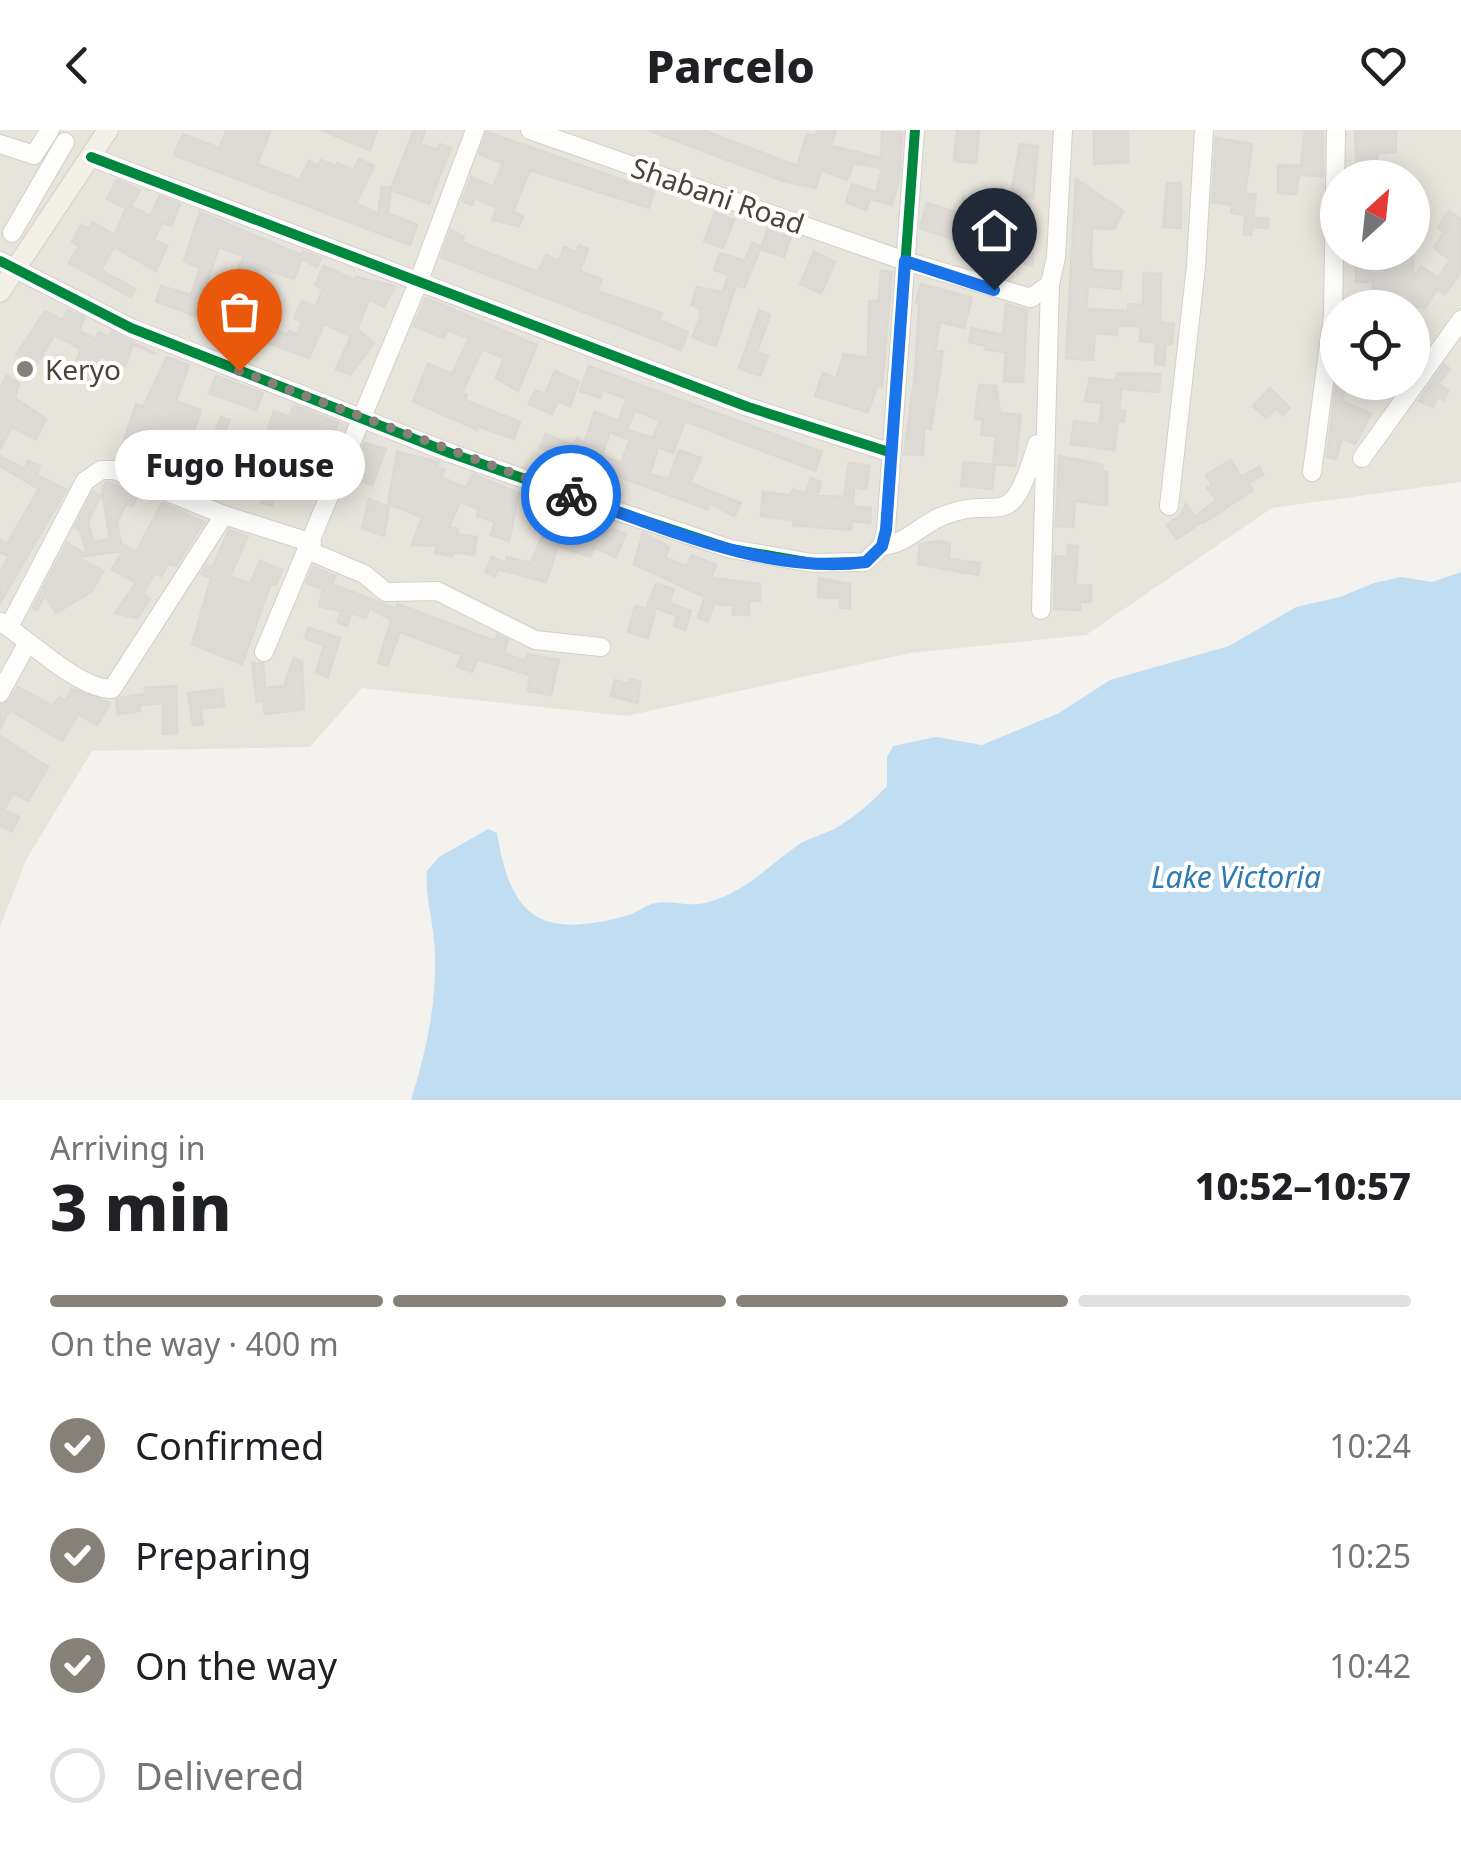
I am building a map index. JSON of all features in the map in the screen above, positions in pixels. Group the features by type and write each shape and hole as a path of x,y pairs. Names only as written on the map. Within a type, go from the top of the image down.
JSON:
{"main road":[{"path":"0,292 7,264 86,165 105,131"}],"street":[{"path":"12,234 54,150 50,130"},
{"path":"264,652 418,282 475,130"},
{"name":"Shabani Road","path":"530,130 905,261 1018,296 1030,298 1050,284"},
{"path":"882,546 916,130"},
{"path":"1042,610 1043,424 1063,130"},
{"path":"1170,506 1196,266 1204,130"},
{"path":"1312,472 1333,315 1336,130"},
{"path":"0,144 27,156 54,150 748,407 889,452"},
{"path":"7,264 131,328 450,453 731,548 850,564 866,562 882,546 904,541 950,513 996,511 1009,505 1020,491 1043,424"},
{"path":"1362,458 1461,320"},
{"path":"224,515 112,690 102,689 27,644 4,624 85,481 96,472 114,470 310,546 364,574 386,592 437,590 535,640 601,648"},
{"path":"0,694 27,644"}],"shaded area":[{"path":"0,130 1461,130 1461,482 1272,508 1086,635 910,653 627,716 362,688 310,747 92,751 26,860 0,927"}],"water":[{"name":"Lake Victoria","path":"1461,572 1461,1100 411,1100 427,1041 435,980 427,871 439,857 488,829 497,833 511,886 522,904 553,923 599,922 656,903 709,902 746,885 798,845 834,829 862,810 887,786 887,757 893,746 936,737 982,745 1059,713 1110,680 1229,646 1296,607 1401,577 1432,582"}],"building":[{"path":"227,130 271,130 257,164 299,180 309,161 318,166 321,160 335,166 337,163 354,170 359,159 374,166 356,203 378,214 382,187 391,188 414,130 425,130 421,144 437,150 440,144 451,148 429,204 391,190 388,213 417,225 410,245 174,155 183,134 219,148"},
{"path":"321,130 377,130 370,150"},
{"path":"648,130 703,130 797,166 807,134 815,136 818,130 836,130 831,146 881,158 882,132 902,133 899,178 892,205 870,199 866,210 846,202 852,184 876,192 882,168 854,163 847,180 821,170 816,188 783,181"},
{"path":"957,130 979,131 976,163 954,161"},
{"path":"1094,130 1128,130 1128,162 1094,164"},
{"path":"1305,130 1323,130 1320,176 1299,175 1296,194 1278,193 1278,165 1301,166"},
{"path":"1396,130 1396,152 1377,153 1377,160 1356,160 1355,131"},
{"path":"487,132 654,191 649,208 530,170 513,212 523,216 519,226 492,220 497,208 475,198 472,205 462,201 471,177 493,187 503,163 479,154"},
{"path":"1216,138 1252,144 1245,194 1256,195 1253,218 1268,218 1268,228 1253,227 1253,222 1251,235 1244,234 1245,215 1231,213 1232,205 1212,202"},
{"path":"1020,144 1038,146 1033,197 1011,195"},
{"path":"1076,179 1123,211 1114,229 1092,228 1091,254 1092,269 1122,272 1120,289 1088,286 1086,309 1128,311 1128,304 1143,305 1144,273 1161,274 1160,322 1174,324 1172,344 1166,344 1164,365 1155,364 1156,343 1140,341 1141,326 1118,326 1117,335 1095,333 1093,360 1066,358"},
{"path":"117,180 140,190 131,207 151,216 159,196 180,204 171,226 162,222 154,240 167,246 156,271 114,247 101,270 135,289 131,297 69,263 79,246 72,242 81,225 89,229 92,222 115,235 126,208 107,199"},
{"path":"1167,183 1181,183 1181,228 1163,227"},
{"path":"963,197 973,199 968,221 983,226 982,230 1007,236 1016,207 1021,221 1036,223 1032,266 920,228 927,203 959,213"},
{"path":"1449,211 1461,219 1461,271 1445,294 1437,289 1430,300 1430,290 1373,290 1373,282 1356,282 1356,270 1414,270 1414,277 1418,270 1427,270 1438,278 1450,260 1434,248 1444,232 1438,227"},
{"path":"200,212 301,255 303,251 321,258 317,267 302,259 294,279 261,268 248,296 229,287 244,256 219,247 202,297 234,310 231,319 219,314 215,324 156,301 161,286 191,295 200,268 184,261"},
{"path":"715,213 734,220 723,248 704,241"},
{"path":"768,228 791,236 784,257 761,249"},
{"path":"451,230 464,237 461,242 538,272 546,255 559,261 564,247 576,252 579,245 588,249 580,271 602,279 597,291 662,313 659,320 688,332 681,350 441,257"},
{"path":"752,243 761,247 744,288 736,285 716,346 692,337 701,316 700,308 691,305 697,287 722,292 729,275 714,270 720,253 745,261"},
{"path":"814,252 835,262 821,293 800,284"},
{"path":"324,266 354,280 356,277 395,286 384,307 369,299 357,329 374,343 350,375 336,369 351,336 324,324 309,358 232,330 239,314 287,335 289,331 297,334 302,322 294,318 302,301 315,307 323,289 315,285"},
{"path":"881,271 892,272 882,386 877,386 868,412 815,396 823,373 836,378 844,354 868,358 869,301 879,301"},
{"path":"921,284 972,298 964,328 940,322 935,351 943,351 931,429 924,428 923,455 904,454 915,376 919,303 916,302"},
{"path":"426,298 537,345 518,391 496,378 504,358 482,349 462,393 467,395 465,400 520,422 514,439 478,426 477,430 413,401 428,364 452,374 469,338 447,330 444,338 414,326"},
{"path":"1006,304 1027,310 1023,382 1004,381 1006,352 985,350 986,346 969,342 972,328 1003,335"},
{"path":"67,310 84,318 79,331 95,339 99,332 109,337 112,332 156,354 133,344 125,366 100,356 91,381 72,375 81,349 54,335 36,367 16,355 45,311 63,320"},
{"path":"759,310 770,315 757,352 768,356 760,376 739,368"},
{"path":"167,357 189,365 176,401 201,410 191,439 179,435 171,457 122,447 136,404 143,407"},
{"path":"1444,365 1450,369 1438,384 1449,390 1444,400 1437,397 1433,407 1419,401 1430,400 1430,385"},
{"path":"589,366 822,452 815,471 685,421 673,453 658,447 650,474 669,479 679,450 701,458 690,483 741,503 734,516 710,503 707,509 540,448 546,434 573,445 577,438 584,443 595,412 618,421 627,399 603,390 600,398 580,391","holes":["635,410 660,421 653,438 627,430","610,432 630,440 621,463 602,455"]},
{"path":"555,371 579,382 570,406 558,401 552,414 529,404 535,390 545,394"},
{"path":"1117,373 1160,374 1159,392 1121,389 1119,411 1125,411 1124,422 1118,421 1114,450 1071,444 1074,421 1099,425 1102,403 1085,401 1090,378 1116,381"},
{"path":"7,376 19,383 15,398 46,419 36,439 12,427 0,449 0,388"},
{"path":"216,376 263,393 256,410 209,393"},
{"path":"979,385 996,386 1000,413 1021,415 1015,466 993,464 996,436 981,435 983,420 975,419"},
{"path":"1270,388 1290,408 1283,415 1276,408 1266,418 1253,406"},
{"path":"1334,400 1343,400 1371,414 1355,444 1342,438 1336,459 1327,457"},
{"path":"294,405 338,423 328,447 306,439 299,457 323,470 310,492 294,483 288,496 276,490 272,506 261,503 292,442 268,428 274,411 289,417"},
{"path":"221,417 230,420 221,440 246,452 238,472 206,455"},
{"path":"365,443 386,449 372,485 351,476"},
{"path":"397,452 439,462 437,467 444,470 441,477 466,488 473,474 519,493 509,541 491,535 495,522 477,516 479,509 460,502 449,527 458,529 457,534 477,537 474,555 453,552 452,556 435,553 437,546 412,545 422,517 388,504"},
{"path":"0,456 25,469 28,461 40,466 37,475 66,490 0,603 0,572 9,557 0,552 0,540 7,544 39,489 0,466"},
{"path":"1059,456 1103,465 1102,471 1107,472 1107,505 1075,501 1073,527 1056,526"},
{"path":"1231,460 1241,477 1259,467 1263,475 1248,483 1253,490 1203,523 1197,515 1217,500 1207,488 1212,484 1206,475"},
{"path":"964,462 995,465 992,489 961,486"},
{"path":"849,463 870,466 866,489 854,487 853,506 871,508 870,523 852,521 851,530 793,525 794,520 761,516 763,492 791,495 793,489 805,494 811,478 821,482 817,496 844,497"},
{"path":"106,482 138,493 133,506 126,504 117,523 121,543 136,552 162,503 204,522 176,566 169,563 161,576 155,573 143,594 150,599 137,618 115,613 136,583 112,569 123,551 77,557 103,571 92,591 56,613 45,595 37,610 33,608 67,543 87,555 80,530 75,527 93,492 101,496 88,521 93,542 110,539 102,491"},
{"path":"369,499 389,507 384,536 362,528"},
{"path":"1186,504 1200,523 1177,539 1167,525 1181,515"},
{"path":"554,507 626,534 616,557 594,547 590,557 558,546 546,582 498,569 495,576 485,572 492,557 505,563 507,557 531,563"},
{"path":"229,530 248,536 230,576 250,584 260,561 282,570 276,585 271,583 242,664 192,644 211,578 201,574 207,565 212,568"},
{"path":"643,533 669,547 665,558 687,566 692,555 716,565 711,578 760,584 760,601 749,601 749,615 733,614 733,605 714,604 708,621 698,618 705,597 634,564"},
{"path":"950,543 949,559 980,563 978,575 918,564 920,544"},
{"path":"1068,545 1078,546 1075,585 1091,586 1091,602 1080,602 1080,610 1054,609 1055,556 1067,557"},
{"path":"313,567 336,576 332,584 396,609 398,604 495,641 497,635 508,640 504,653 525,661 527,654 559,660 551,695 528,691 530,675 477,659 472,672 457,666 462,655 400,632 387,666 378,663 391,620 369,608 366,618 351,613 347,626 337,622 341,611 319,606 323,589 306,583"},
{"path":"819,578 850,584 850,608 840,608 840,598 818,597"},
{"path":"656,584 674,589 669,603 691,611 685,630 674,626 677,616 656,608 648,638 628,632 635,606 646,609"},
{"path":"308,628 340,638 328,677 316,673 324,645 305,638"},
{"path":"294,658 302,662 304,709 265,714 263,701 257,702 252,663 263,664 265,688 284,686"},
{"path":"630,679 640,682 638,703 611,696 615,680 629,684"},
{"path":"176,686 177,733 163,734 163,703 139,705 140,711 118,714 116,701 120,698 145,694 145,688"},
{"path":"18,687 53,706 59,697 65,701 72,689 110,703 97,725 78,714 62,741 10,710 0,728 0,705 10,700"},
{"path":"222,689 224,706 200,709 203,724 193,725 188,693"},
{"path":"0,736 48,767 28,801 13,793 4,810 19,817 12,831 0,825"}],"cycle path":[{"path":"0,261 131,328 450,453 731,549 812,563 865,562 882,546 886,530 915,130"},
{"path":"91,157 748,407 889,452"}],"way so far":[{"path":"239,371 571,495"}],"place":[{"name":"Keryo","path":"25,369"},
{"name":"Fugo House","path":"239,371"}],"route":[{"path":"571,495 731,548 812,563 866,562 882,546 886,530 905,261 994,290"}]}
